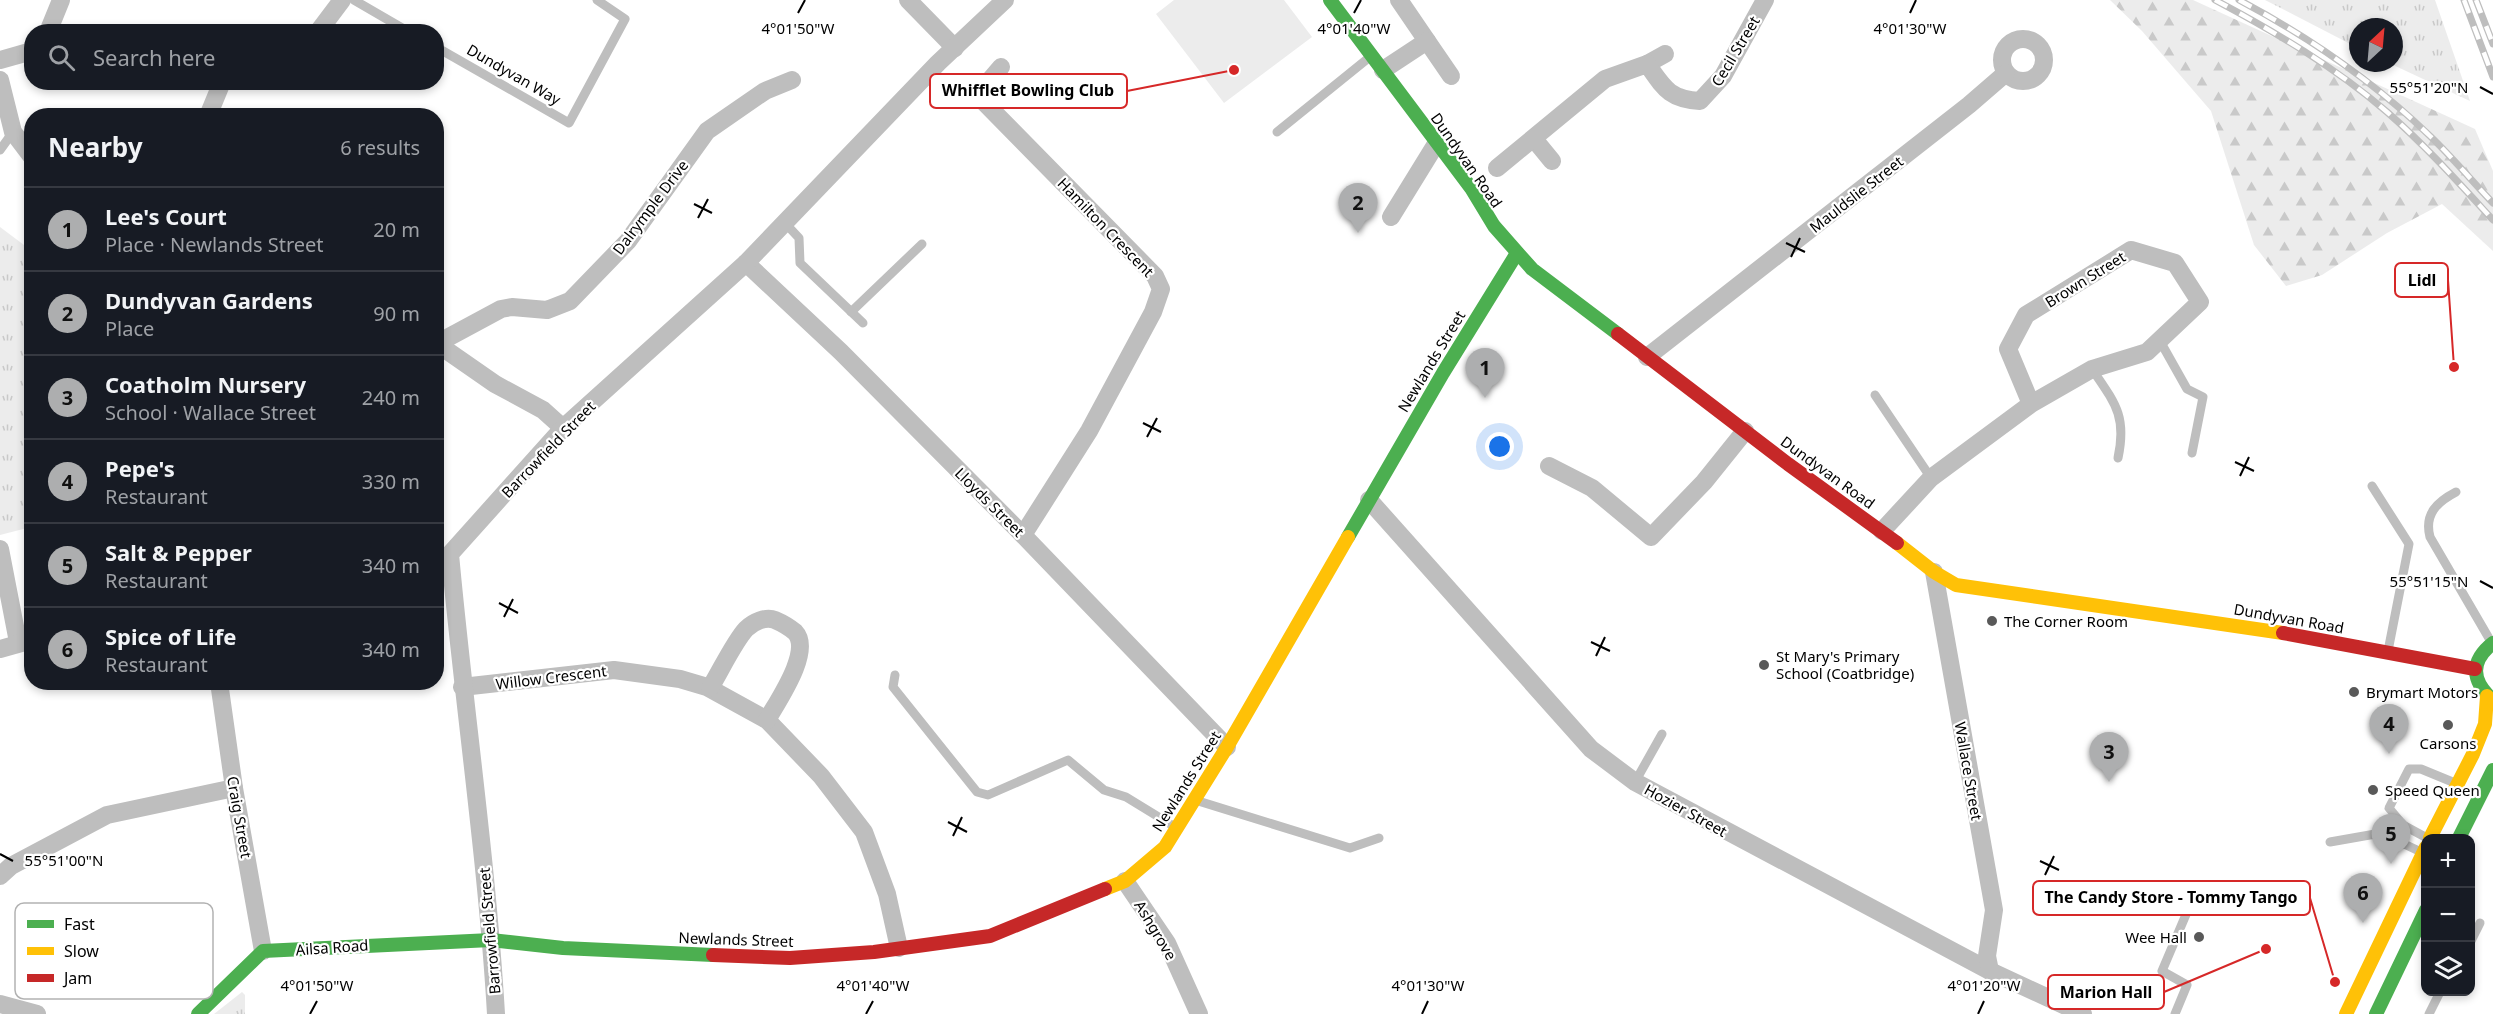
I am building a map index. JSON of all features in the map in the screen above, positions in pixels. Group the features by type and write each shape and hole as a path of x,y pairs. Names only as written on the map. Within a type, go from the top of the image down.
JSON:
{"main road":[{"name":"Dundyvan Road","path":"1330,0 1471,188 1494,226 1532,269 1934,572 1956,585 2293,633 2475,669"},
{"name":"Newlands Street","path":"491,940 563,948 790,958 899,948 990,936 1125,881 1165,847 1177,828 1227,747 1369,500 1517,253"},
{"path":"2430,834 2473,754 2485,724 2490,698 2480,689 2475,669 2478,658 2492,643"},
{"path":"2461,834 2493,770"},
{"path":"2346,1014 2421,856"},
{"path":"2376,1014 2421,920"},
{"name":"Ailsa Road","path":"263,951 491,940"},
{"path":"198,1014 263,951"}],"street":[{"path":"51,24 61,0"},
{"path":"324,24 342,0"},
{"path":"908,0 955,48"},
{"name":"Barrowfield Street","path":"444,555 563,428 746,263 955,48 1005,0"},
{"path":"1399,0 1451,76"},
{"name":"Cecil Street","path":"1647,64 1672,95 1686,100 1701,101 1723,76 1765,0"},
{"path":"1377,63 1427,41"},
{"path":"0,60 24,53"},
{"path":"1497,168 1605,80 1647,64 1665,54"},
{"name":"Hamilton Crescent","path":"1001,67 977,95 1155,276 1161,289 1153,312 1089,431 1023,535"},
{"name":"Mauldslie Street","path":"1647,357 1970,105 2006,73"},
{"path":"0,80 13,132 24,146"},
{"name":"Dalrymple Drive","path":"444,340 501,309 512,307 548,310 570,300 628,241 706,131 765,91 792,80"},
{"path":"211,108 219,90"},
{"path":"1534,139 1552,161"},
{"path":"1391,217 1436,144"},
{"name":"Brown Street","path":"1882,531 1931,478 2031,404 2092,369 2147,352 2160,341 2200,302 2175,263 2131,250 2026,315 2008,349 2031,404"},
{"name":"Lloyds Street","path":"746,263 842,352 1023,535 1227,747"},
{"path":"444,349 495,384 543,410 563,428"},
{"path":"1549,466 1592,488 1651,537 1704,482 1745,431"},
{"name":"Hozier Street","path":"1369,500 1591,749 1635,782 1989,971 2083,1014"},
{"path":"0,549 24,637"},
{"name":"Barrowfield Street","path":"444,563 473,765 491,940 496,1014"},
{"name":"Wallace Street","path":"1934,572 1994,910 1987,956 1989,971"},
{"path":"710,688 746,629 758,621 770,618 783,623 796,633 800,646 797,663 790,680 767,720"},
{"path":"0,649 24,641"},
{"name":"Willow Crescent","path":"462,687 614,670 680,679 710,688 767,720 821,776 864,832 887,894 899,948"},
{"name":"Craig Street","path":"220,690 234,788 263,951"},
{"path":"0,876 10,866 107,815 234,788"},
{"name":"Ashgrove","path":"1125,881 1167,943 1199,1014"},
{"path":"0,1004 37,1014"}],"lane":[{"path":"354,0 395,24"},
{"name":"Dundyvan Way","path":"444,52 569,123 625,19 597,0"},
{"path":"1277,132 1377,63"},
{"path":"0,150 13,132"},
{"path":"785,223 799,238 800,263 863,323"},
{"path":"851,312 922,244"},
{"path":"2160,341 2187,389 2203,398 2192,453"},
{"path":"2092,369 2115,403 2123,436 2118,458"},
{"path":"1875,395 1931,478"},
{"path":"2372,486 2409,544 2388,653"},
{"path":"2456,492 2434,506 2427,526 2430,537 2492,643"},
{"path":"895,675 893,687 977,792 988,795 1068,760 1104,790 1126,797 1177,828"},
{"path":"1635,782 1662,734"},
{"path":"2421,834 2403,825 2389,808 2409,769 2421,769 2458,784"},
{"path":"1194,800 1350,848 1379,838"},
{"path":"2330,842 2381,832 2421,849"},
{"path":"2157,885 2193,898 2162,971 2187,985 2175,1014"},
{"path":"2470,942 2480,923"},
{"path":"2429,1014 2438,996"}],"green space":[{"path":"1174,0 1284,0 1312,37 1224,103 1156,14"},
{"path":"2110,0 2193,0 2475,129 2493,171 2493,251 2442,204 2387,233 2322,275 2286,286 2254,245 2211,111 2142,31"},
{"path":"2265,0 2435,0 2470,101 2403,70 2403,18 2349,18 2349,43"},
{"path":"0,227 24,245 24,529 0,535"},
{"path":"242,992 245,995 245,1014 214,1014"}],"railway":[{"path":"2215,0 2304,51 2347,80 2415,138 2493,220"},
{"path":"2239,0 2315,45 2386,97 2438,144 2493,203"},
{"path":"2464,0 2493,77"},
{"path":"2476,0 2493,44"}],"traffic: fast":[{"path":"1330,0 1471,188 1494,226 1532,269 1618,334"},
{"path":"1348,537 1443,373 1517,253"},
{"path":"2493,643 2480,657 2476,671 2480,686 2493,700"},
{"path":"2461,834 2493,770"},
{"path":"2376,1014 2421,920"},
{"path":"198,1014 263,951 491,940 563,948 713,955"}],"traffic: slow":[{"path":"1105,889 1125,881 1165,847 1227,747 1348,537"},
{"path":"1897,543 1934,572 1956,585 2283,633"},
{"path":"2432,834 2473,754 2485,724 2487,696"},
{"path":"2346,1014 2421,857"}],"traffic: jam":[{"path":"1618,334 1788,464 1897,543"},
{"path":"2283,633 2475,669"},
{"path":"713,955 790,958 874,952 990,936 1105,889"}],"place":[{"name":"Whifflet Bowling Club","path":"1234,70"},
{"name":"Dundyvan Gardens","path":"1358,233"},
{"name":"Lidl","path":"2454,367"},
{"name":"Lee's Court","path":"1485,398"},
{"name":"The Corner Room","path":"1992,621"},
{"name":"St Mary's Primary School (Coatbridge)","path":"1764,665"},
{"name":"Brymart Motors","path":"2354,692"},
{"name":"Carsons","path":"2448,725"},
{"name":"Pepe's","path":"2389,754"},
{"name":"Coatholm Nursery","path":"2109,782"},
{"name":"Speed Queen","path":"2373,790"},
{"name":"Salt & Pepper","path":"2391,864"},
{"name":"Spice of Life","path":"2363,923"},
{"name":"Wee Hall","path":"2199,937"},
{"name":"Marion Hall","path":"2266,949"},
{"name":"The Candy Store - Tommy Tango","path":"2335,982"}]}
